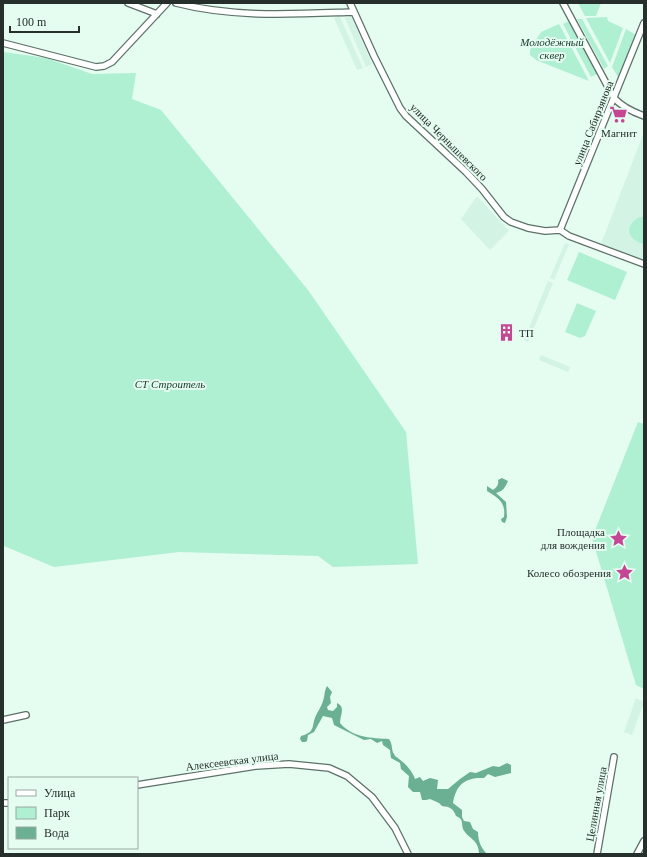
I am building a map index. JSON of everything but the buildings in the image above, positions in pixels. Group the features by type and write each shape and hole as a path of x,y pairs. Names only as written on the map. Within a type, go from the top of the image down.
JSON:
{"street":[{"path":"128,3 157,14"},
{"path":"3,42 96,67 104,66 112,62 167,3"},
{"path":"176,3 207,10 247,14 354,12"},
{"name":"улица Чернышевского","path":"350,3 400,108 406,116 466,172 482,189 504,217 511,222 528,228 545,231 560,230"},
{"path":"562,3 614,98 622,106 644,116"},
{"name":"улица Сабирзянова","path":"560,230 644,23"},
{"path":"560,230 569,236 644,264"},
{"path":"3,720 26,715"},
{"name":"Целинная улица","path":"597,854 614,757"},
{"name":"Алексеевская улица","path":"138,785 256,766 289,764 329,768 347,776 372,797 395,828 408,854"},
{"path":"637,854 644,841"}],"shaded area":[{"path":"339,15 363,68 357,70 334,18"},
{"path":"351,16 372,64 366,67 345,18"},
{"path":"644,132 644,260 601,244"},
{"path":"477,196 509,231 490,250 461,219"},
{"path":"565,243 569,244 554,280 550,278"},
{"path":"548,281 553,283 528,342 524,340"},
{"path":"541,355 570,367 568,372 539,360"},
{"path":"636,698 644,702 632,735 624,732"}],"green space":[{"path":"578,3 601,3 596,16 585,16"},
{"path":"607,17 608,21 623,28 610,63 586,18"},
{"path":"577,19 582,19 608,66 604,69"},
{"path":"569,21 597,74 591,77 563,24"},
{"name":"Молодёжный сквер","path":"559,24 589,81 536,60 530,55 530,50 541,32"},
{"path":"626,29 636,35 618,77 612,67"},
{"name":"СТ Строитель","path":"3,52 46,58 92,74 136,73 132,99 161,110 308,290 406,432 418,564 333,567 318,556 179,552 54,567 4,546"},
{"path":"640,217 644,217 644,244 632,237 629,231 633,221"},
{"path":"579,252 627,272 615,300 567,280"},
{"path":"577,303 596,311 585,336 580,338 565,332"},
{"path":"638,422 644,424 644,689 636,685 592,538"}],"water":[{"path":"502,478 508,481 506,486 504,489 496,493 506,502 507,517 505,523 502,522 501,519 504,517 504,508 502,504 498,498 487,491 487,486 493,490 497,486 498,480"},
{"path":"327,686 332,692 330,697 331,703 327,707 328,710 333,711 337,707 337,703 340,705 342,712 340,723 345,728 351,732 363,736 389,739 396,757 404,763 415,779 420,777 423,781 430,778 438,780 437,789 448,789 470,772 476,773 493,766 499,767 507,763 511,765 511,773 495,777 488,774 484,778 467,780 459,786 454,796 453,803 462,810 462,817 464,821 470,822 473,829 478,832 480,844 487,854 479,854 477,845 465,832 461,820 456,816 454,811 449,807 442,806 430,799 422,800 420,792 413,792 408,787 409,776 401,769 400,763 391,758 390,750 383,745 382,741 377,743 371,739 364,740 334,725 332,718 323,716 314,732 308,735 307,741 302,742 300,739 301,736 312,730 315,718 324,699"}],"place":[{"name":"Магнит","path":"619,115"},
{"name":"ТП","path":"506,333"},
{"name":"Площадка для вождения","path":"618,538"},
{"name":"Колесо обозрения","path":"624,573"}]}
